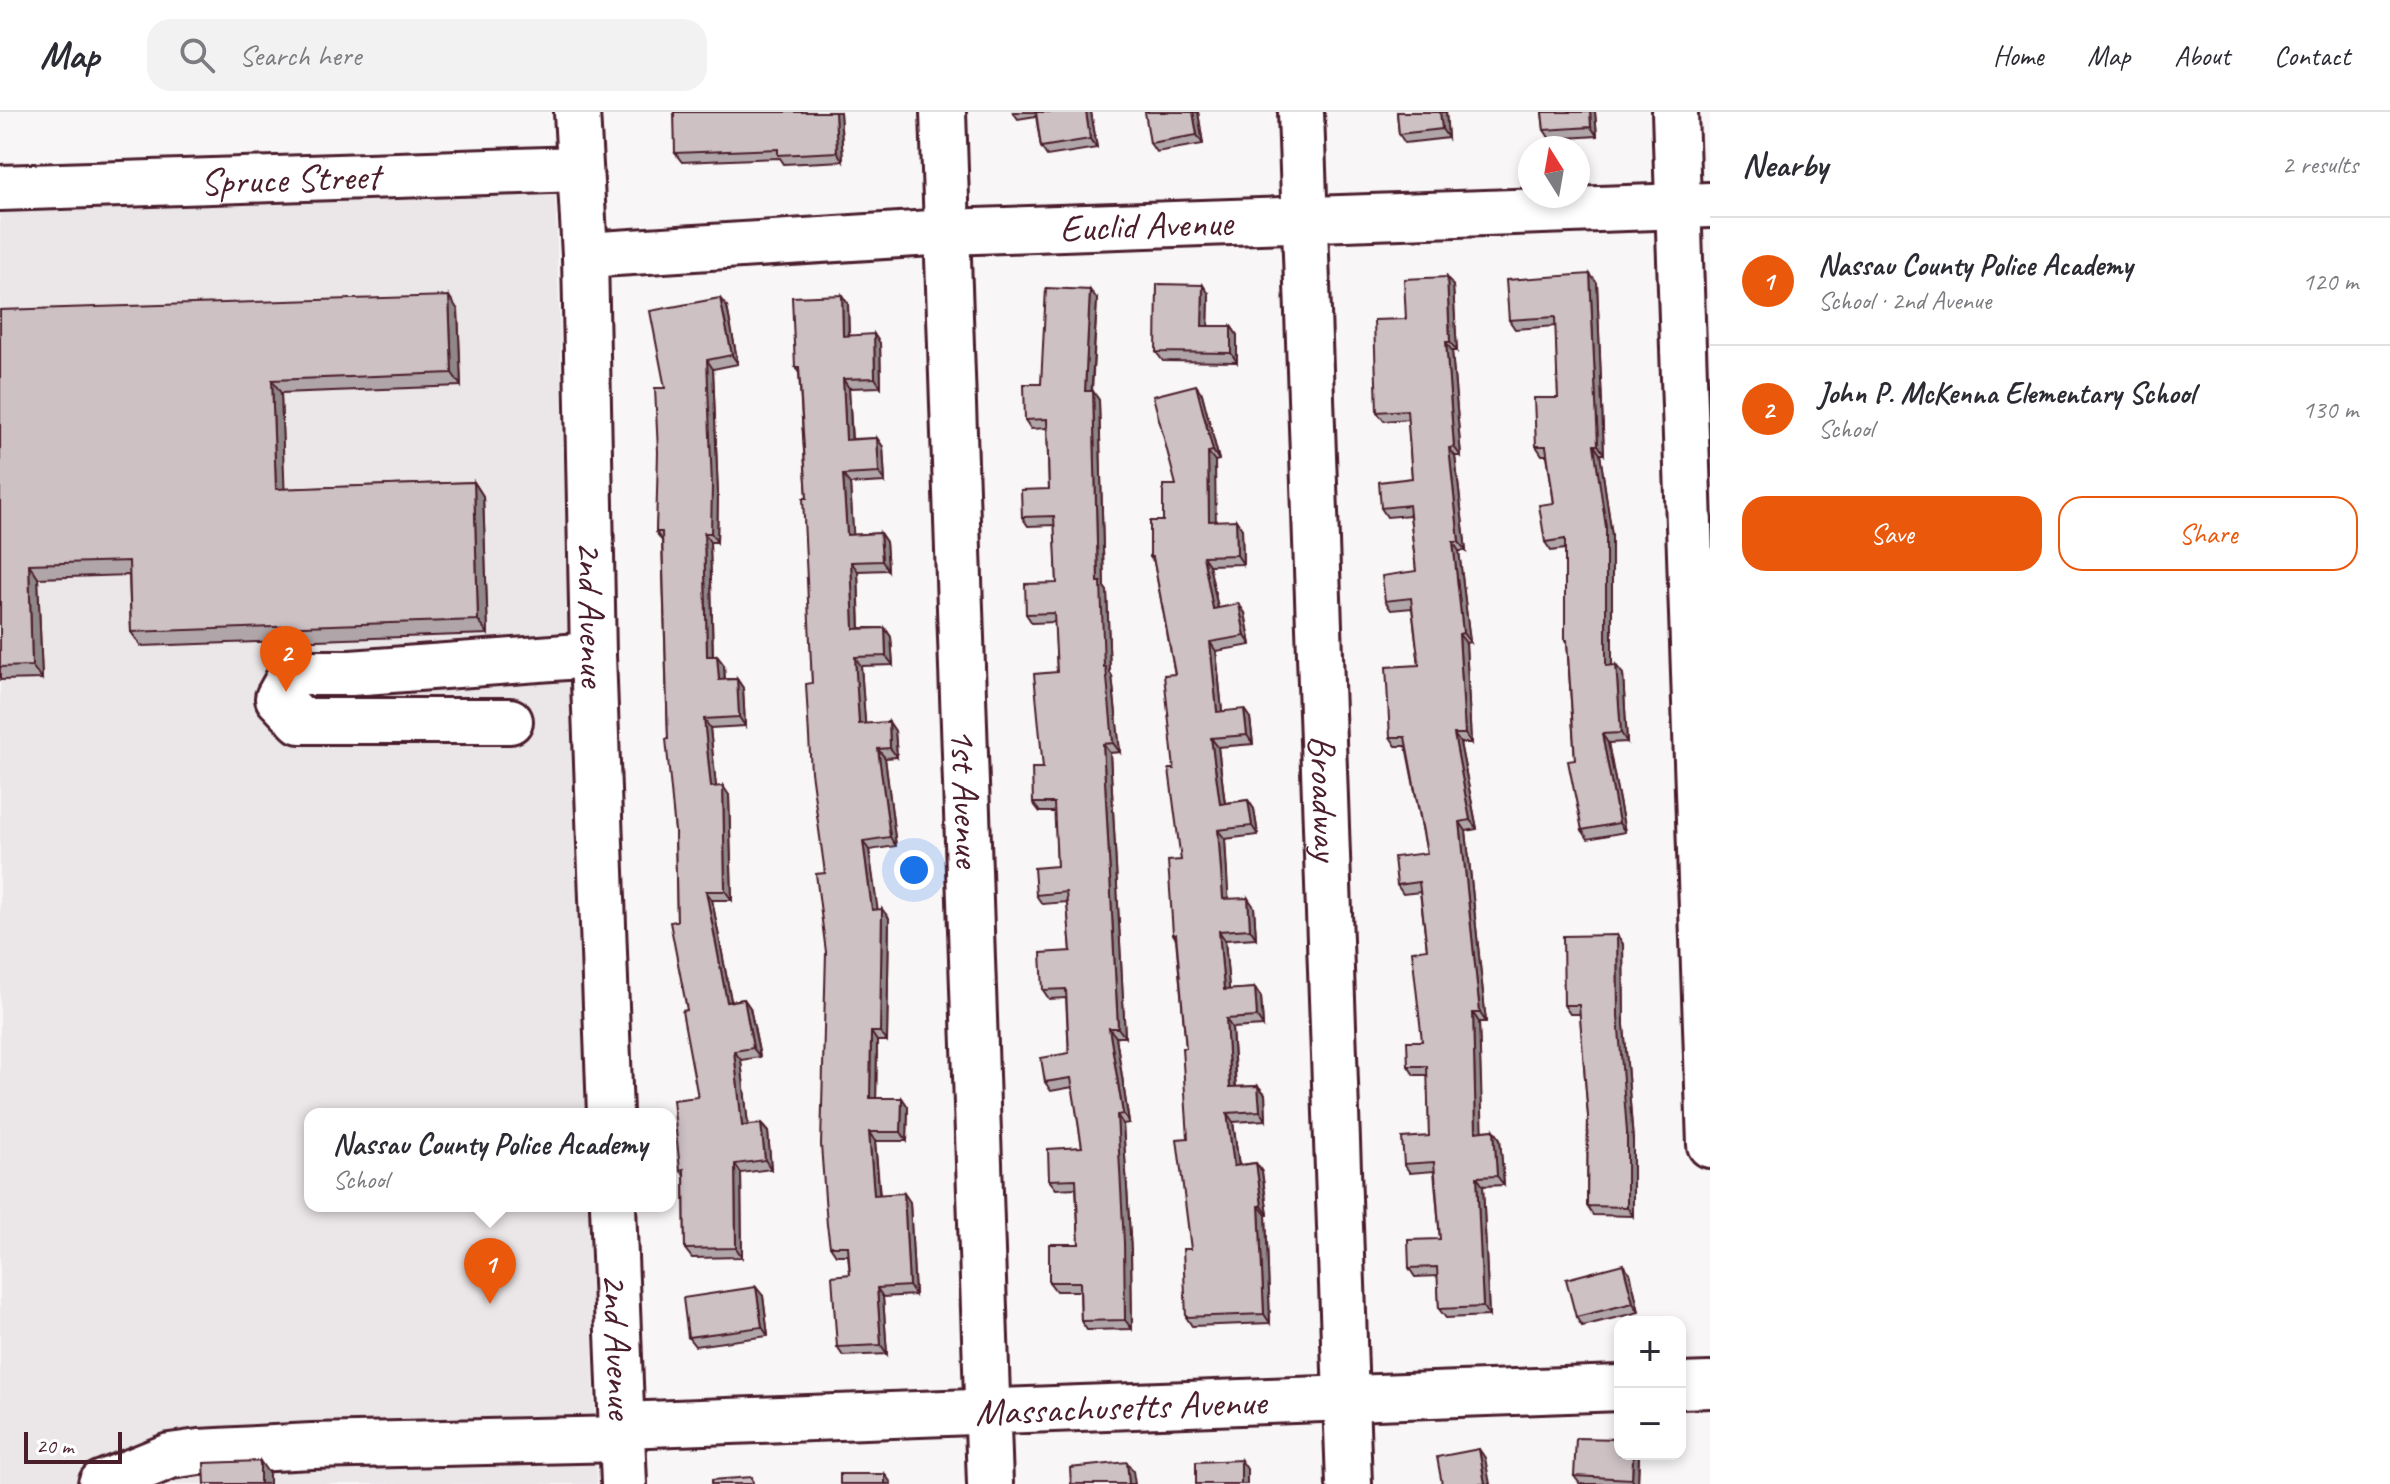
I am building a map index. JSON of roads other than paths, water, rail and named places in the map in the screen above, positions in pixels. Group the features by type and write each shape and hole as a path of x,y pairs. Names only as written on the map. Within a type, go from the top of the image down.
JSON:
{"street":[{"name":"2nd Avenue","path":"577,112 585,255 593,655 610,1108"},
{"name":"1st Avenue","path":"943,112 990,1484"},
{"name":"Broadway","path":"1301,112 1349,1484"},
{"path":"1675,112 1694,205 1710,1145"},
{"name":"Spruce Street","path":"0,188 579,169"},
{"name":"Euclid Avenue","path":"585,255 947,232 1694,205"},
{"path":"510,721 300,721 278,698 292,673 351,673 593,655"},
{"name":"2nd Avenue","path":"613,1212 624,1484"},
{"path":"1686,1386 1710,1385"},
{"name":"Massachusetts Avenue","path":"101,1484 170,1456 199,1452 988,1411 1614,1388"}],"place":[{"name":"John P. McKenna Elementary School","path":"286,692"},
{"name":"Nassau County Police Academy","path":"490,1304"}]}
